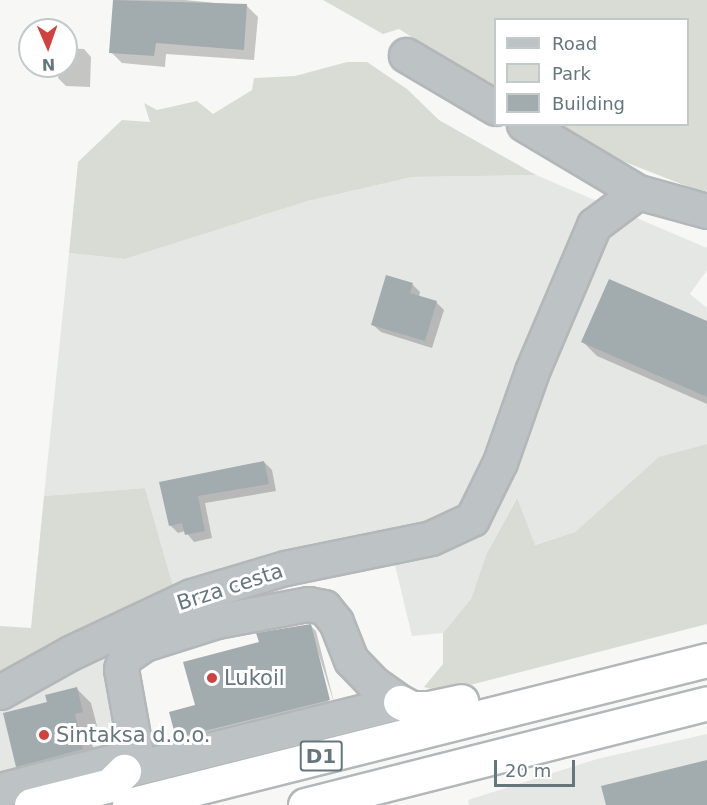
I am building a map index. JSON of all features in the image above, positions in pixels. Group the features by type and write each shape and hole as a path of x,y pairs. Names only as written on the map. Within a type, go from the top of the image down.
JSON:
{"highway":[{"name":"D1","path":"129,805 707,660"},
{"path":"400,702 412,708 429,708 482,696 514,708"},
{"name":"D1","path":"305,805 707,703"},
{"path":"31,805 110,785 128,764"}],"street":[{"path":"406,55 494,107"},
{"path":"527,126 638,192 707,211"},
{"name":"Brza cesta","path":"0,692 119,645 191,596 285,568 431,538 472,519 496,472 532,371 594,225 638,192"},
{"path":"128,764 134,734 121,669 119,645 144,644 217,621 308,604 324,607 336,622 351,660 373,682 400,702"},
{"path":"0,790 128,764 400,702"}],"shaded area":[{"path":"536,175 707,248 707,270 690,294 707,308 707,444 659,458 575,532 534,545 516,499 486,555 471,599 443,633 412,636 393,557 180,611 145,488 44,496 69,253 125,259 308,201 412,177"},
{"path":"112,645 124,743 0,805 0,702"},
{"path":"707,734 707,805 469,805 468,800 597,759"}],"green space":[{"path":"323,0 707,0 707,191 694,189 625,162 551,126 689,126 689,18 494,18 494,89 399,29 383,34"},
{"path":"347,62 367,62 407,89 439,120 536,175 412,177 308,201 125,259 69,253 78,162 122,120 150,122 144,103 157,110 197,101 213,114 252,90 254,78 295,76"},
{"path":"707,444 707,624 443,692 424,687 443,664 443,633 471,599 486,555 517,498 535,545 575,532 659,457"},
{"path":"145,488 175,593 0,676 0,626 31,628 44,496"}],"building":[{"path":"113,0 247,4 244,50 156,43 154,56 109,53"},
{"path":"386,275 413,283 410,293 437,301 425,341 371,325"},
{"path":"609,279 707,321 707,397 581,342"},
{"path":"264,461 269,484 198,496 205,531 185,535 182,523 169,526 159,482"},
{"path":"311,624 330,700 176,738 169,712 195,705 183,662 259,642 256,633"},
{"name":"Sintaksa d.o.o.","path":"77,687 83,712 75,714 83,749 16,767 3,713 47,702 45,695"},
{"path":"707,760 707,805 606,805 601,786"}],"place":[{"name":"Lukoil","path":"212,678"},
{"name":"Sintaksa d.o.o.","path":"44,735"}]}
